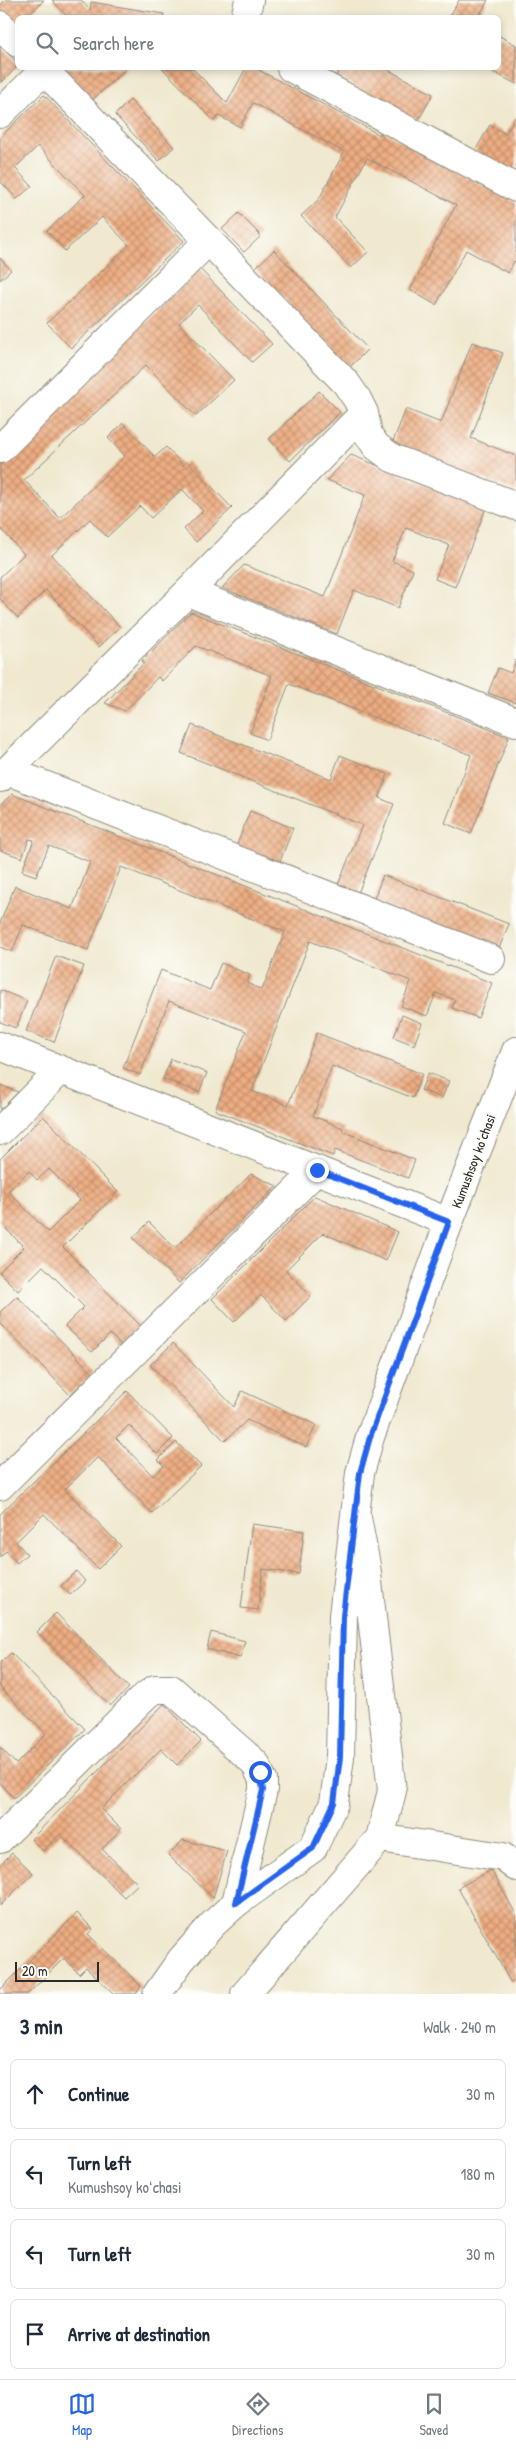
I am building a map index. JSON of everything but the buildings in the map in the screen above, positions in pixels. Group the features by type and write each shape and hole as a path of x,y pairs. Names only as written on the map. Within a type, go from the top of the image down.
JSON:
{"street":[{"path":"246,15 249,0"},
{"path":"0,26 15,40"},
{"path":"0,114 41,70"},
{"path":"45,70 346,383 358,399 364,413 368,434 376,446 392,458 516,506"},
{"path":"295,70 516,188"},
{"path":"0,449 209,240"},
{"path":"364,413 188,592 4,774 491,959"},
{"path":"188,592 516,722"},
{"path":"0,1046 449,1222"},
{"name":"Kumushsoy koʻchasi","path":"157,1994 181,1960 212,1925 236,1903 313,1848 334,1803 340,1757 343,1616 360,1473 370,1437 449,1222 516,1051"},
{"path":"0,1131 61,1070"},
{"path":"0,1486 317,1170"},
{"path":"245,1994 380,1838 392,1791 366,1565 356,1513"},
{"path":"0,1839 143,1698 155,1689 171,1690 255,1763 263,1780 263,1790 236,1903"},
{"path":"380,1838 503,1857 516,1867"}],"route":[{"path":"260,1772 263,1780 263,1790 236,1903 313,1848 334,1803 340,1757 343,1616 360,1473 370,1437 449,1222 317,1170"}]}
